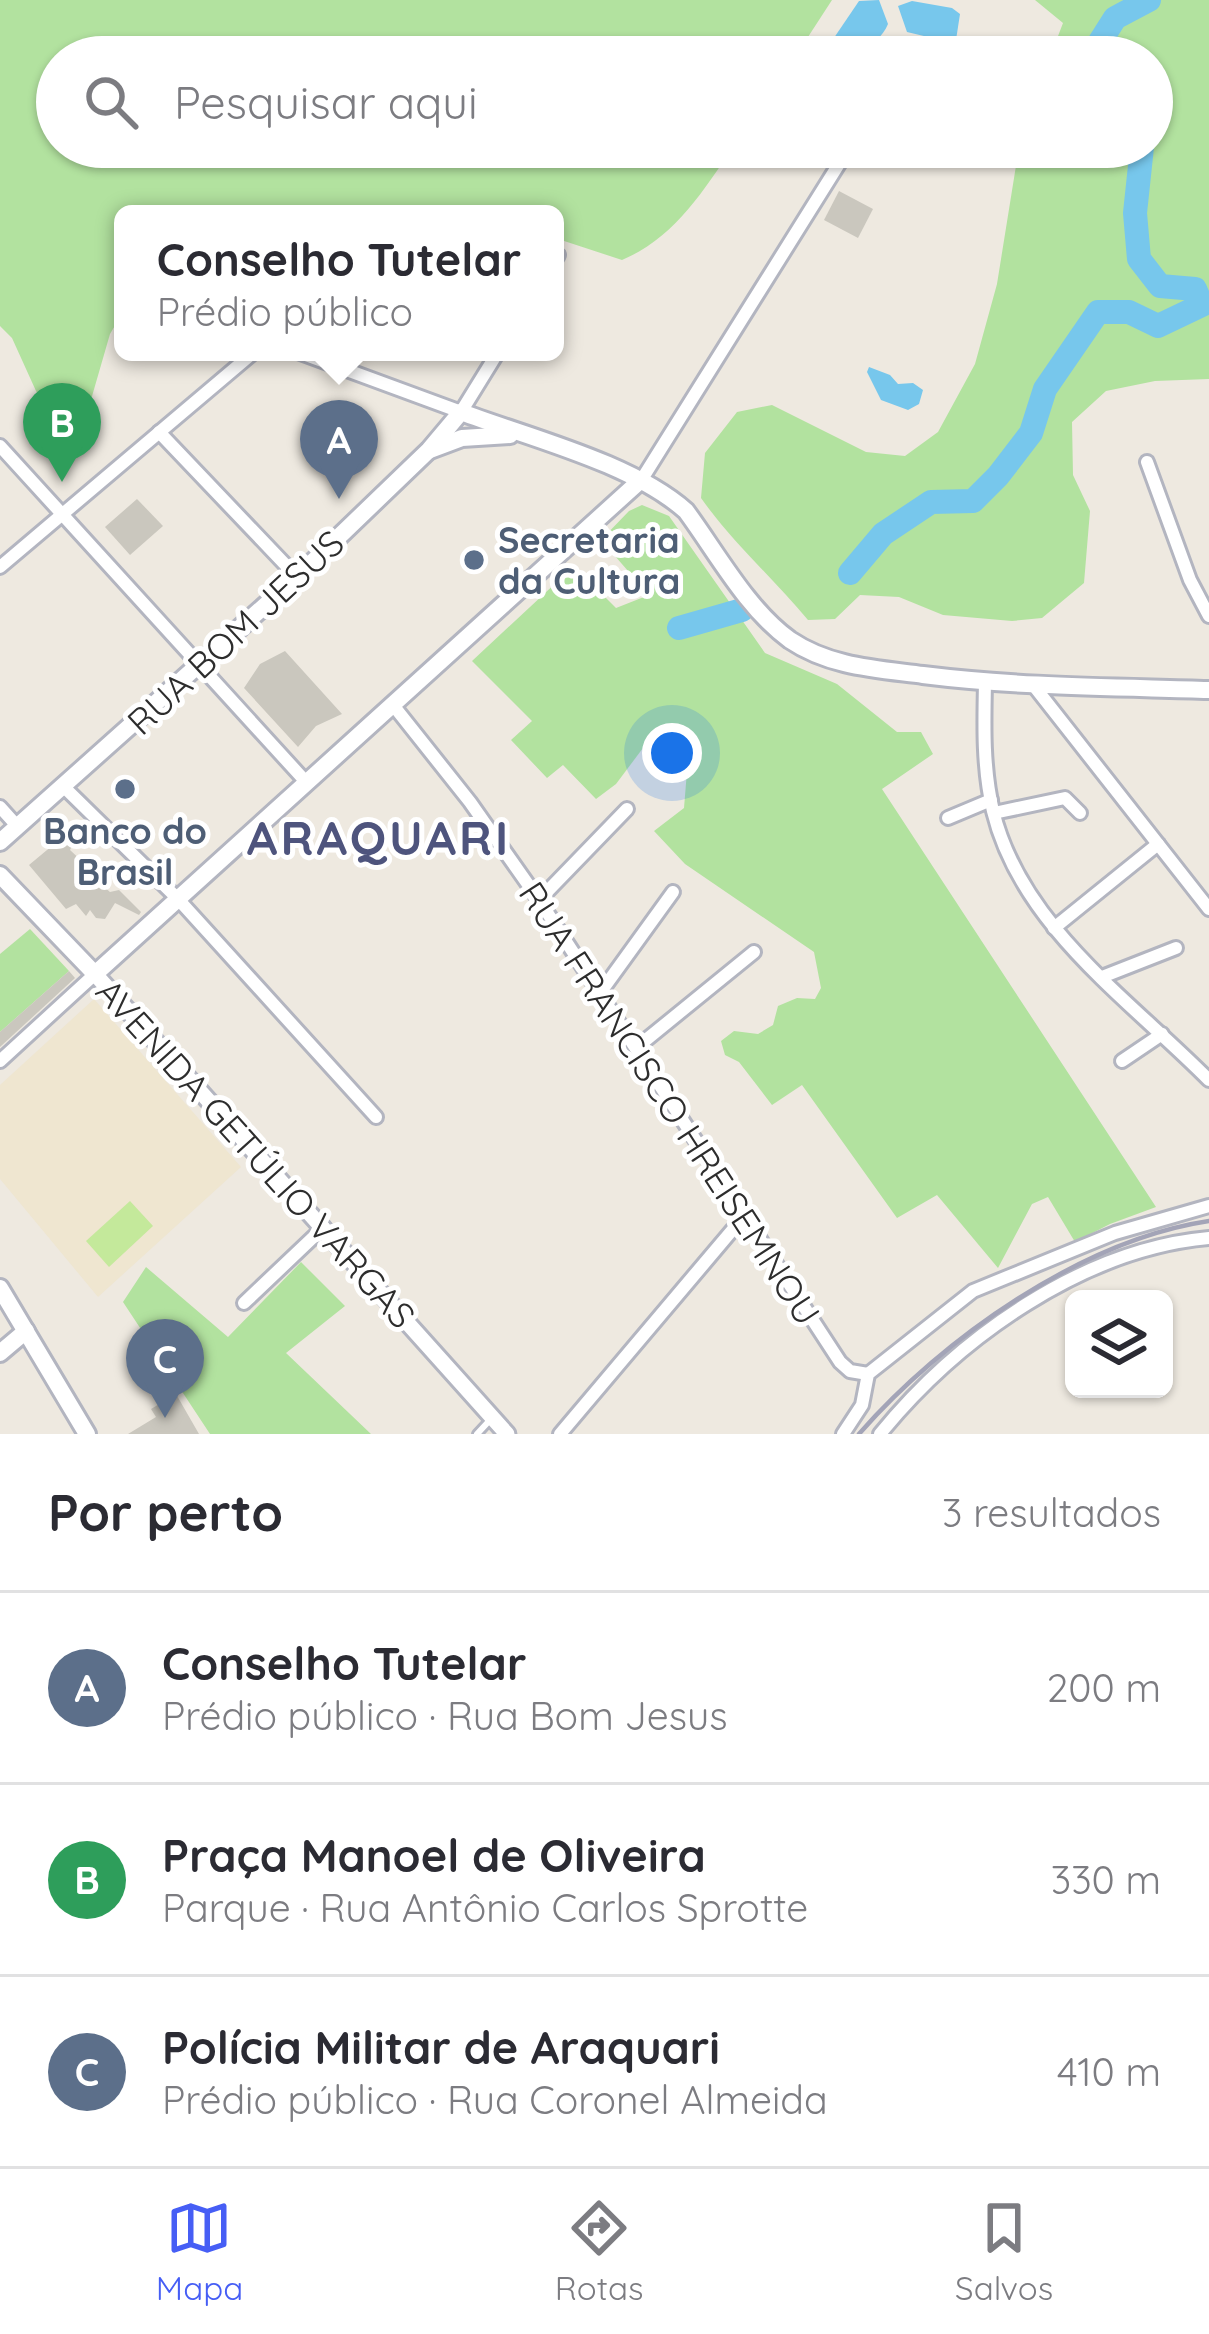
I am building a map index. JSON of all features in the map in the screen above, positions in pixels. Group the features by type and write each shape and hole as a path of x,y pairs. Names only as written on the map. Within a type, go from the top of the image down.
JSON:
{"main road":[{"path":"461,412 642,479 686,511 756,606 787,638 807,650 857,667 985,682 1209,690"},
{"name":"RUA BOM JESUS","path":"0,842 297,577 429,450 461,412"},
{"path":"429,450 482,435 537,440"},
{"path":"95,974 642,479"},
{"name":"AVENIDA GETÚLIO VARGAS","path":"0,875 95,974"},
{"path":"0,1288 87,1434"},
{"path":"0,1352 26,1331"}],"street":[{"path":"642,479 836,168"},
{"path":"0,567 243,361"},
{"path":"322,361 461,412"},
{"name":"RUA BOM JESUS","path":"461,412 492,361"},
{"path":"159,432 297,577"},
{"path":"0,446 307,783"},
{"path":"1147,462 1190,580 1209,616"},
{"path":"985,682 986,771 993,806 1022,878 1054,928 1209,1080"},
{"path":"1034,686 1209,909"},
{"name":"RUA FRANCISCO HREISEMNOU","path":"393,705 460,788 538,900 840,1362 850,1371 868,1374"},
{"path":"64,788 178,899 376,1117"},
{"path":"948,818 993,806 1065,798 1080,813"},
{"path":"0,807 18,827"},
{"path":"538,900 627,809"},
{"path":"1054,928 1158,844"},
{"path":"600,993 673,892"},
{"path":"1102,977 1176,948"},
{"path":"636,1048 754,952"},
{"path":"0,1060 95,974"},
{"name":"AVENIDA GETÚLIO VARGAS","path":"95,974 507,1434"},
{"path":"1122,1060 1162,1034"},
{"path":"843,1434 862,1405 868,1374 973,1291 1152,1220 1209,1207"},
{"path":"560,1434 745,1215"},
{"path":"244,1303 324,1228"},
{"path":"880,1434 944,1365 1021,1308 1062,1285 1157,1247 1209,1238"}],"lane":[{"path":"477,1434 493,1418"}],"shaded area":[{"path":"94,999 241,1167 98,1297 0,1179 0,1085"}],"green space":[{"path":"0,0 832,0 809,36 36,36 36,168 718,168 672,227 622,260 564,241 564,205 114,205 114,327 86,417 61,429 36,391 12,338 0,326"},
{"path":"1035,0 1209,0 1209,379 1155,381 1106,391 1072,422 1073,475 1090,511 1084,583 1042,618 1012,621 943,615 899,597 860,595 835,619 808,620 701,498 705,453 737,412 772,405 866,452 905,456 938,432 975,364 997,284 1016,168 1173,168 1173,36 1058,36 1063,23"},
{"path":"642,505 669,516 765,653 837,684 897,732 921,732 933,754 882,789 1156,1207 1075,1242 1048,1197 1032,1204 998,1268 937,1195 897,1218 802,1085 772,1105 739,1062 725,1055 721,1041 734,1031 758,1034 773,1025 778,1006 797,998 815,999 821,988 814,952 685,864 654,831 684,808 687,771 672,736 643,748 616,784 596,799 563,765 547,778 511,740 532,721 472,661 574,566 616,608 649,595 601,540 629,511"},
{"path":"30,929 69,971 0,1032 0,954"},
{"path":"130,1201 153,1226 109,1267 86,1241"},
{"path":"301,1262 345,1306 286,1353 371,1434 210,1434 123,1302 146,1267 228,1337"}],"water":[{"path":"879,0 888,24 883,33 835,36 859,1"},
{"path":"912,1 952,8 960,14 957,36 907,32 898,6"},
{"path":"869,367 890,375 898,384 913,383 923,390 919,404 908,410 881,400"}],"building":[{"path":"839,191 873,209 858,238 824,220"},
{"path":"137,499 163,526 130,555 105,527"},
{"path":"285,651 342,714 316,726 298,747 244,688 260,664"},
{"path":"65,835 74,842 70,850 86,865 94,860 103,869 95,879 110,892 119,890 139,915 115,903 105,919 96,918 90,910 86,916 76,904 66,909 29,865"},
{"path":"69,971 75,978 0,1047 0,1032"},
{"path":"176,1394 199,1434 128,1434 156,1417 151,1409"}],"waterway":[{"path":"1104,36 1115,18 1149,0"},
{"path":"850,573 883,534 931,502 973,501 998,476 1031,433 1045,389 1098,312 1129,312 1158,326 1202,305 1195,289 1160,286 1139,259 1135,213 1140,168"},
{"path":"679,628 742,610"}],"railway":[{"path":"859,1434 931,1363 1017,1299 1112,1249 1209,1221"}],"place":[{"name":"Praça Manoel de Oliveira","path":"62,482"},
{"name":"Conselho Tutelar","path":"339,499"},
{"name":"Secretaria da Cultura","path":"474,560"},
{"name":"Banco do Brasil","path":"125,789"},
{"name":"Polícia Militar de Araquari","path":"165,1418"}],"district":[{"name":"ARAQUARI","path":"379,837"}]}
